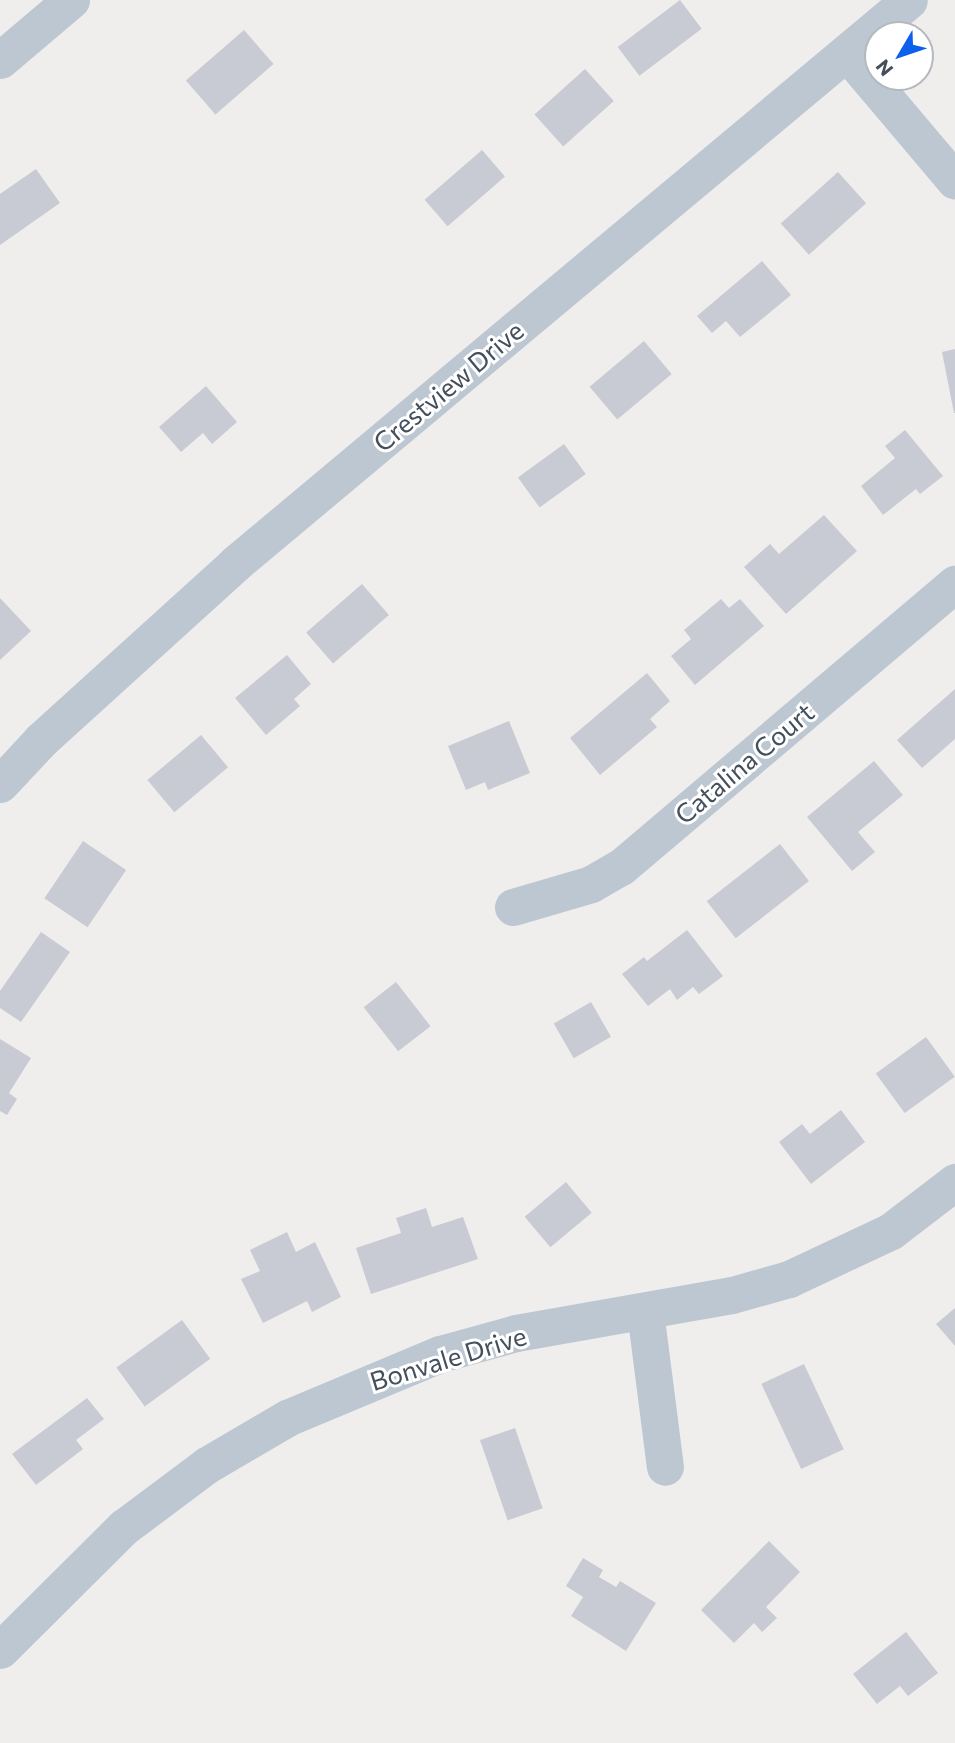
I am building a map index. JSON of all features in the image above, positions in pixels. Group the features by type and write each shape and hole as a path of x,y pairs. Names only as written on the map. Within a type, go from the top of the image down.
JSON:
{"street":[{"path":"0,60 71,0"},
{"name":"Crestview Drive","path":"0,785 41,740 236,563 909,0"},
{"path":"847,52 955,181"},
{"name":"Catalina Court","path":"513,907 591,884 621,867 955,584"},
{"name":"Bonvale Drive","path":"0,1650 124,1527 207,1465 287,1418 440,1354 516,1333 645,1311 789,1279 891,1231 955,1182"},
{"path":"645,1311 665,1467"}],"building":[{"path":"680,0 702,29 639,76 618,47"},
{"path":"244,30 274,64 215,114 186,81"},
{"path":"585,69 614,101 563,146 534,115"},
{"path":"482,150 505,176 448,226 425,200"},
{"path":"36,169 60,203 0,245 0,194"},
{"path":"838,172 866,203 809,255 781,224"},
{"path":"762,261 791,295 740,337 726,321 712,333 697,316"},
{"path":"644,341 672,374 617,420 590,387"},
{"path":"955,349 955,413 954,413 942,352"},
{"path":"206,386 237,422 212,444 203,433 181,452 159,427"},
{"path":"905,430 943,476 920,494 916,489 883,515 861,486 895,458 885,446"},
{"path":"564,444 586,474 540,507 518,478"},
{"path":"824,515 857,551 786,614 744,567 770,544 779,554"},
{"path":"362,584 389,615 333,663 306,633"},
{"path":"0,598 31,631 0,660"},
{"path":"721,599 729,608 740,599 764,626 695,685 671,656 691,639 684,630"},
{"path":"287,655 311,684 294,699 300,706 266,735 235,698"},
{"path":"647,673 670,701 650,719 657,727 600,775 570,738"},
{"path":"955,689 955,739 922,768 897,740"},
{"path":"509,721 530,773 488,790 485,782 466,790 448,746"},
{"path":"201,735 228,767 174,812 147,780"},
{"path":"874,761 903,795 858,832 875,852 852,871 807,817"},
{"path":"83,841 126,870 88,927 44,898"},
{"path":"780,844 809,881 736,938 707,901"},
{"path":"687,930 723,976 699,994 693,987 677,1000 670,989 648,1006 622,974 644,957 647,961"},
{"path":"41,932 70,952 21,1022 0,1008 0,991"},
{"path":"396,982 430,1026 398,1051 364,1007"},
{"path":"591,1002 611,1037 574,1058 554,1024"},
{"path":"926,1037 955,1077 905,1113 876,1073"},
{"path":"0,1039 31,1058 9,1093 17,1099 7,1115 0,1111"},
{"path":"841,1110 865,1142 811,1184 779,1142 802,1124 810,1134"},
{"path":"566,1182 592,1213 550,1247 525,1217"},
{"path":"426,1208 432,1227 463,1217 478,1259 371,1294 356,1248 401,1233 396,1218"},
{"path":"287,1232 296,1252 315,1242 341,1297 312,1312 307,1301 263,1323 241,1279 260,1271 250,1250"},
{"path":"955,1308 955,1346 936,1324"},
{"path":"182,1320 210,1359 145,1406 116,1368"},
{"path":"804,1364 844,1449 801,1469 761,1384"},
{"path":"87,1398 104,1419 76,1440 83,1449 36,1485 12,1454"},
{"path":"515,1428 543,1508 508,1520 480,1440"},
{"path":"769,1541 800,1572 766,1607 777,1618 762,1632 754,1623 734,1643 701,1610"},
{"path":"583,1558 603,1570 599,1577 616,1587 620,1581 656,1603 626,1651 571,1616 583,1597 566,1586"},
{"path":"906,1632 938,1673 908,1696 900,1686 877,1704 853,1674"}]}
